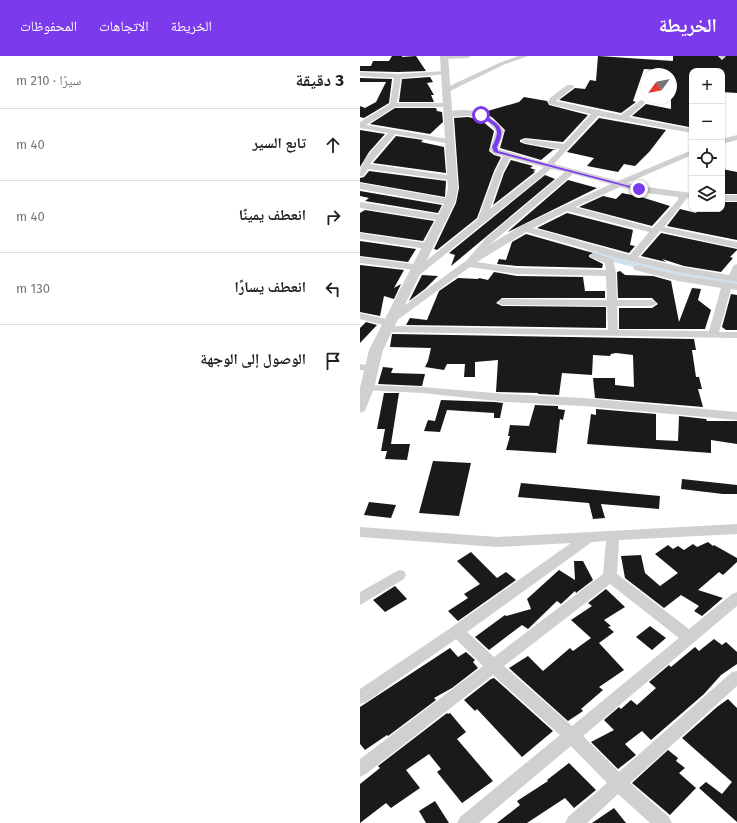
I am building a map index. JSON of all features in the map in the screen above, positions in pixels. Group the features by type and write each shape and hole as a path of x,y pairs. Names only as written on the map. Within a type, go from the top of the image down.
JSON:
{"street":[{"path":"360,408 367,388 365,367 376,350 450,202 453,179 444,56 468,56"},
{"path":"447,89 501,64 525,56"},
{"path":"360,74 398,76 445,73"},
{"path":"393,105 398,76"},
{"path":"570,87 552,102 596,113 689,130"},
{"path":"623,118 641,102"},
{"path":"360,125 393,105 448,109 477,113 497,126 501,134 494,150 507,158 637,190 686,197"},
{"path":"360,260 416,271 548,167 596,113"},
{"path":"360,125 392,133 450,142"},
{"path":"360,174 371,157 392,133"},
{"path":"725,141 737,137"},
{"path":"525,141 565,147"},
{"path":"387,326 470,264 522,230 616,184 689,153"},
{"path":"360,155 371,157"},
{"path":"482,220 507,158"},
{"path":"366,166 453,179"},
{"path":"470,264 478,251 495,234 510,224 570,173"},
{"path":"360,186 450,202"},
{"path":"632,258 686,197"},
{"path":"725,198 737,198"},
{"path":"725,203 737,203"},
{"path":"360,205 443,218"},
{"path":"568,208 657,230 737,245"},
{"path":"522,230 733,282"},
{"path":"522,230 610,261 678,278 733,282"},
{"path":"360,236 427,246"},
{"path":"610,261 613,332"},
{"path":"470,264 517,271 611,273"},
{"path":"713,334 733,282 737,267"},
{"path":"502,302 652,303"},
{"path":"360,316 387,326 459,330 737,335"},
{"path":"367,388 422,390 506,398 583,402 737,416"},
{"path":"360,532 498,542 737,529"},
{"path":"360,769 610,576 613,536"},
{"path":"360,697 457,631 588,538"},
{"path":"360,599 399,575"},
{"path":"610,576 690,638"},
{"path":"466,823 737,598"},
{"path":"457,631 494,667 572,736 619,784 663,823"},
{"path":"574,823 737,677"}],"building":[{"path":"392,56 416,56 426,71 360,71 360,66 371,66 373,61 389,61"},
{"path":"598,56 673,61 673,56 718,56 722,60 726,56 737,56 737,93 725,92 725,68 689,68 689,127 632,116 646,104 671,109 671,104 677,104 677,68 641,68 641,78 633,101 636,102 621,113 559,100 575,88 585,89 590,80 596,81"},
{"path":"430,77 433,82 427,83 434,95 431,95 434,102 399,102 402,79"},
{"path":"360,78 392,79 389,103 364,118 360,117 360,106 365,108 376,102 386,82 360,82"},
{"path":"524,97 547,101 549,105 588,115 563,142 525,138 520,140 520,142 525,144 557,150 553,150 541,160 500,148 505,130 493,118 484,112 519,102"},
{"path":"395,108 436,108 437,111 442,112 443,122 430,134 370,124"},
{"path":"468,117 481,120 494,131 489,151 494,155 501,157 494,171 477,218 437,250 434,249 456,203 459,188 454,118"},
{"path":"599,118 666,130 650,151 635,166 624,164 618,172 587,166 594,158 567,152"},
{"path":"360,130 385,134 369,152 360,167"},
{"path":"396,136 423,140 421,142 444,147 446,173 373,163"},
{"path":"511,160 533,166 530,168 536,170 493,205 504,173"},
{"path":"725,170 737,172 737,194 725,194"},
{"path":"369,171 446,181 445,197 360,182 360,178 364,177"},
{"path":"545,175 555,179 451,266 455,255 449,253"},
{"path":"568,180 597,188 508,232 511,229"},
{"path":"360,191 442,205 438,213 365,201 369,198 360,196"},
{"path":"622,193 670,206 652,226 579,207 603,196 616,199"},
{"path":"725,202 737,202 737,240 667,226 680,209 696,213 725,212"},
{"path":"365,210 434,221 423,241 360,232 360,213"},
{"path":"567,213 633,230 630,245 635,246 629,253 537,228"},
{"path":"661,233 737,250 730,257 733,258 721,272 684,266 662,259 666,262 641,256"},
{"path":"526,234 593,253 589,255 589,257 603,264 602,268 517,266 497,264 499,259 506,260 512,242"},
{"path":"360,241 416,249 408,262 360,256"},
{"path":"360,265 404,270 394,288 401,284 394,299 384,296 380,316 360,312"},
{"path":"620,271 625,275 653,276 671,281 679,322 692,288 701,289 698,300 711,310 705,329 619,329 619,308 652,308 658,304 652,298 618,298 617,272"},
{"path":"494,272 517,276 583,277 585,291 605,291 605,298 502,298 496,303 502,306 606,307 606,328 406,325 410,318 427,320 439,291 458,278 479,278 488,280"},
{"path":"422,275 438,276 425,289 409,301"},
{"path":"731,294 737,295 737,330 726,330 722,327"},
{"path":"366,322 377,325 360,343 360,328"},
{"path":"392,334 694,339 696,350 692,350 696,377 699,377 702,389 698,389 703,407 595,398 593,378 615,378 615,385 634,387 633,355 616,353 611,354 610,356 593,355 592,375 562,373 559,395 496,392 498,360 475,362 475,377 464,377 465,364 447,364 444,370 425,367 431,348 390,347"},
{"path":"383,367 393,368 391,373 425,374 422,386 378,384"},
{"path":"384,393 399,393 391,444 410,444 407,460 385,459 387,451 381,451 385,429 377,429"},
{"path":"441,400 503,403 500,418 494,418 494,413 447,410 440,432 424,431 428,420 435,421"},
{"path":"535,405 558,406 558,409 565,410 563,420 560,419 556,453 506,450 510,436 508,436 510,425 529,426"},
{"path":"596,409 656,414 656,440 678,441 679,416 706,419 707,421 737,421 737,444 711,440 711,453 587,444 591,414 596,415"},
{"path":"433,461 471,463 459,516 419,513"},
{"path":"682,479 737,485 737,494 723,494 681,489"},
{"path":"521,483 660,496 659,509 601,504 605,518 593,519 589,503 518,497"},
{"path":"369,502 396,505 391,518 364,515"},
{"path":"708,542 737,558 737,562 723,575 719,572 698,590 723,598 702,616 694,611 699,606 681,595 664,608 625,578 621,556 641,555 645,573 660,586 678,573 655,554 668,545 673,549 678,546 684,550 693,544 697,547"},
{"path":"471,552 497,578 506,572 516,580 458,621 448,611 468,598 464,594 480,584 457,561"},
{"path":"574,561 583,561 593,580 576,593 575,591 561,604 557,601 528,629 522,625 489,650 475,637 505,615 531,609 527,599 559,570 575,580"},
{"path":"395,586 407,599 385,612 373,600"},
{"path":"606,589 625,607 604,620 611,626 608,627 614,632 599,643 624,670 599,687 603,690 581,709 583,711 568,721 509,668 528,656 543,671 570,648 573,651 591,638 571,620 592,606 588,603"},
{"path":"650,626 666,638 652,650 636,637"},
{"path":"714,639 722,645 726,642 737,652 737,664 721,675 704,694 651,740 642,731 625,744 636,755 618,769 591,742 614,730 604,720 619,707 621,709 631,700 637,705 656,688 649,682 669,665 671,667 695,647 699,651"},
{"path":"450,648 458,657 466,652 475,660 473,662 478,668 452,688 434,698 436,700 388,736 387,735 365,750 360,744 360,707"},
{"path":"494,678 553,731 522,757 477,709 475,711 464,700"},
{"path":"728,699 737,708 737,822 699,788 706,782 722,794 732,782 682,738"},
{"path":"447,713 450,713 466,732 457,739 493,781 462,803 437,772 441,769 429,754 406,770 420,788 391,808 386,803 360,823 360,784 380,768 378,766"},
{"path":"668,750 678,758 676,761 685,768 679,773 696,788 670,815 632,783"},
{"path":"569,763 596,790 574,808 565,798 527,823 497,823 520,805 517,801 548,781 547,780"},
{"path":"435,801 449,823 426,823 419,811"},
{"path":"614,808 626,823 592,823"}],"waterway":[{"path":"588,253 670,273 737,284"}],"route":[{"path":"481,115 497,126 500,131 501,134 494,150 496,151 508,156 589,175 639,189"}]}
